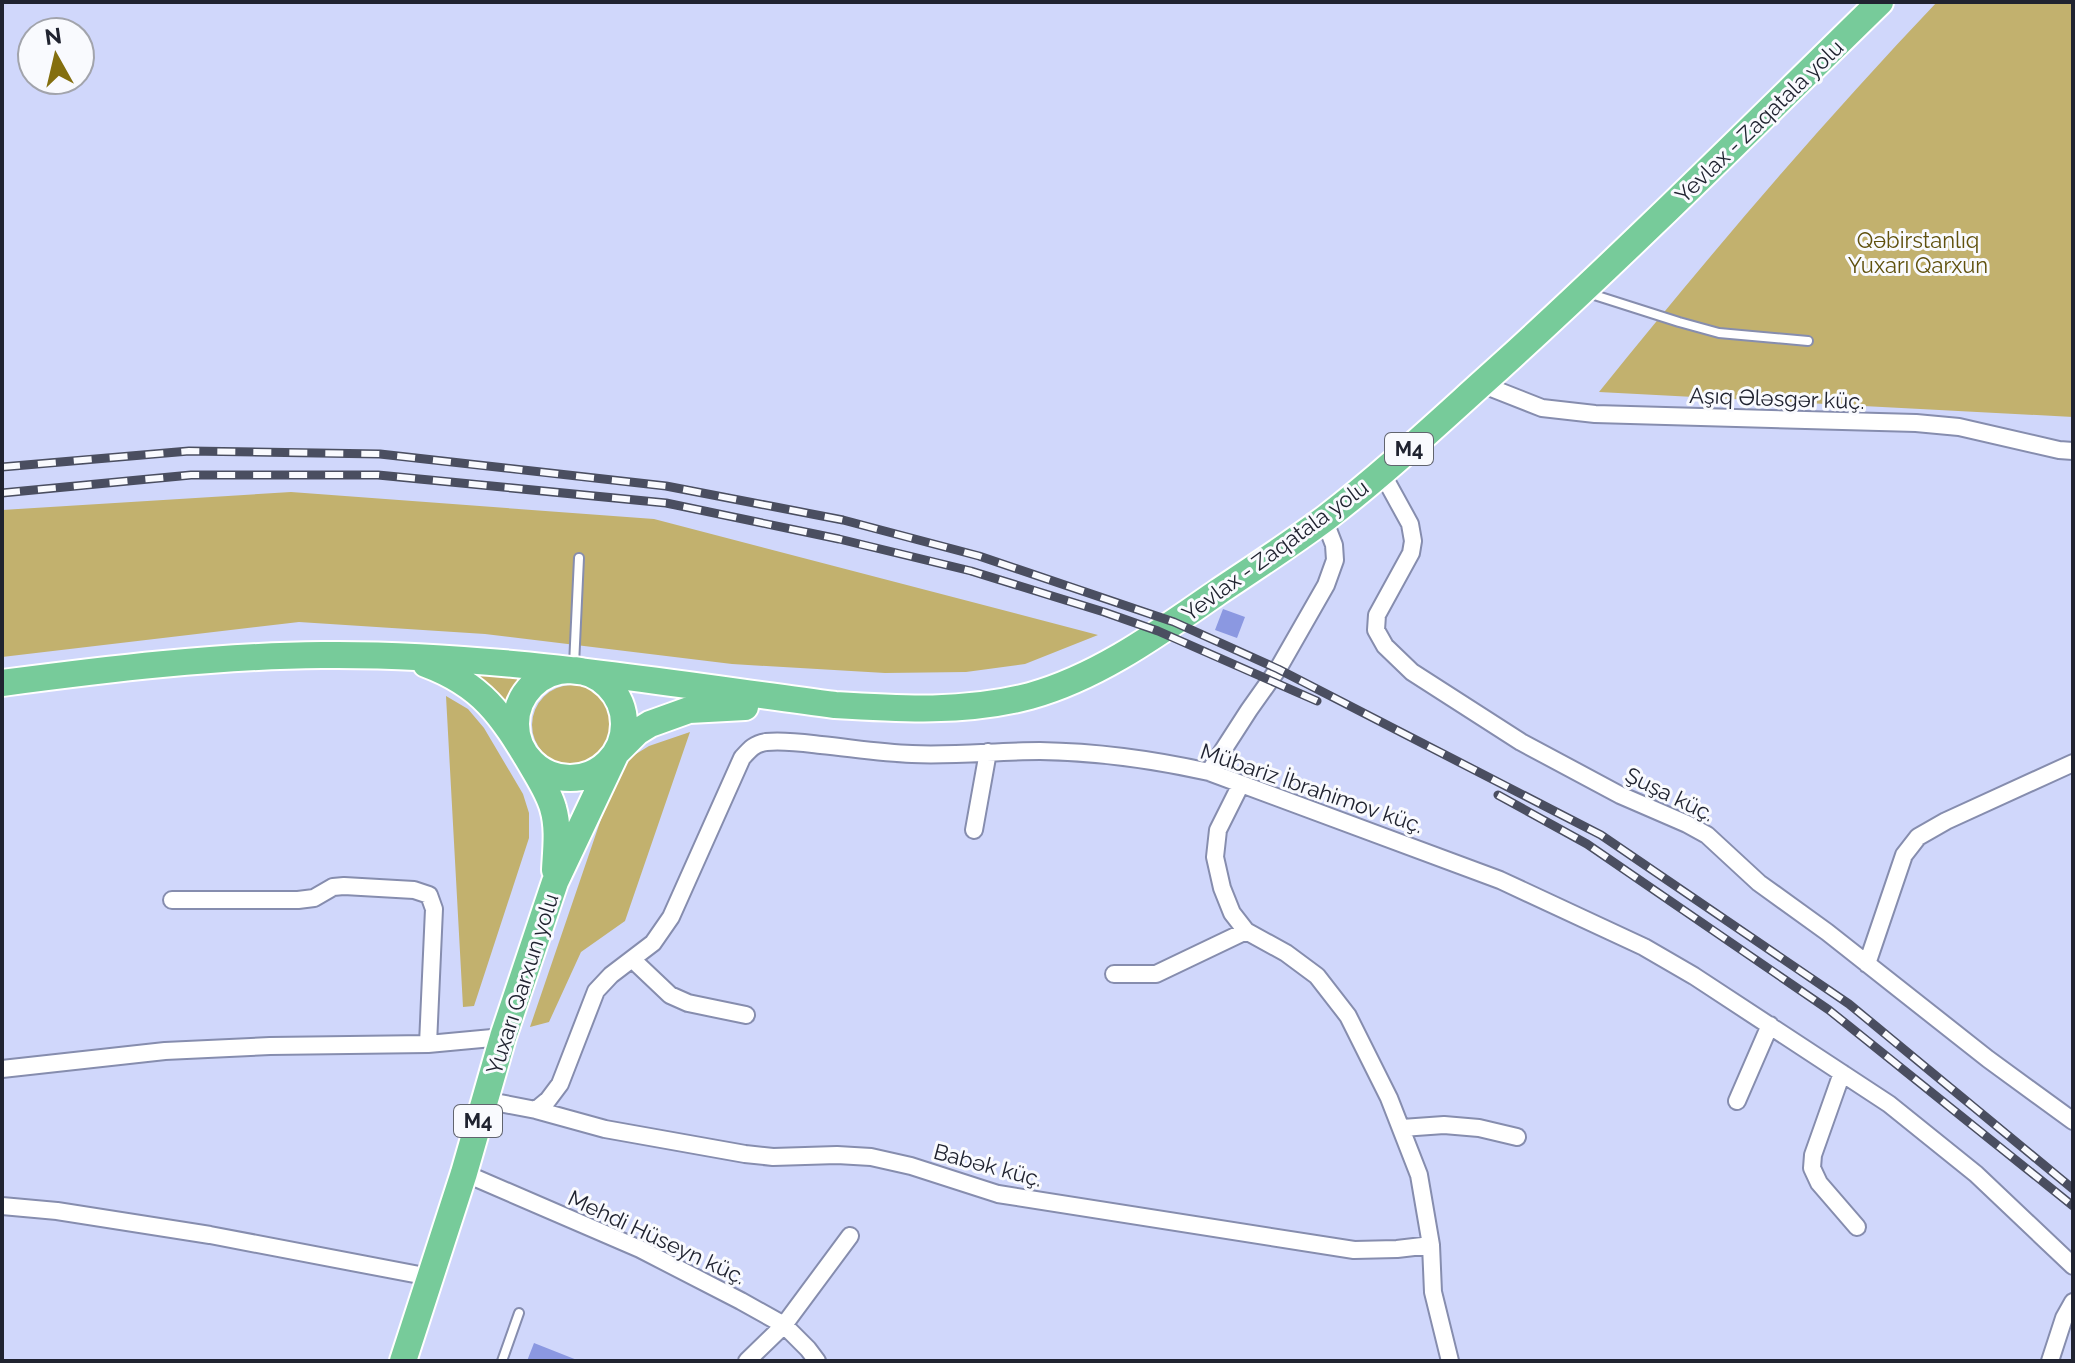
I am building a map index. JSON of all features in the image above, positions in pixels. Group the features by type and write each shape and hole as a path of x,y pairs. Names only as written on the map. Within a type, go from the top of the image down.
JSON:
{"highway":[{"name":"Yevlax - Zaqatala yolu","path":"835,705 944,708 986,705 1032,695 1081,677 1174,622 1324,519 1382,473 1583,292 1880,2"},
{"path":"2,683 137,666 232,659 322,655 406,657 486,661 835,705"},
{"path":"406,657 449,673 469,685 501,716 553,807 557,828 555,882"},
{"path":"555,882 616,753 623,730 623,717 615,695 607,685 586,673 550,674 539,680 523,697 516,732 532,763 564,778 588,775 608,762 616,753 637,732 689,710 835,705"},
{"name":"Yuxarı Qarxun yolu","path":"403,1361 464,1173 503,1037 555,882"}],"street":[{"name":"Aşıq Ələsgər küç.","path":"1481,384 1542,408 1556,410 1595,414 1916,423 1959,427 2073,451"},
{"name":"Şuşa küç.","path":"1382,473 1410,524 1413,541 1411,553 1377,615 1376,630 1385,646 1412,672 1521,742 1620,795 1707,835 1759,883 2073,1121"},
{"path":"1209,772 1278,669 1326,585 1335,560 1334,545 1324,519"},
{"name":"Mübariz İbrahimov küç.","path":"536,1110 560,1084 596,991 611,975 653,943 671,917 742,758 753,745 767,742 800,743 909,754 1040,751 1116,754 1209,772 1500,880 1644,947 1694,976 1889,1104 1976,1174 2073,1266"},
{"path":"974,830 988,752"},
{"path":"1867,964 1904,855 1918,837 2073,763"},
{"path":"1241,784 1218,830 1215,857 1222,888 1232,913 1246,931 1286,953 1317,976 1348,1016 1402,1128 1419,1175 1431,1245 1433,1292 1450,1361"},
{"path":"172,900 298,900 314,898 333,887 344,886 414,890 429,895 434,909 428,1044"},
{"path":"1114,974 1156,974 1246,931"},
{"path":"632,959 670,995 688,1003 746,1015"},
{"path":"1737,1101 1770,1025"},
{"path":"2,1069 165,1051 428,1044 503,1037"},
{"path":"1842,1073 1813,1155 1812,1168 1819,1183 1857,1227"},
{"path":"484,1100 536,1110"},
{"name":"Babək küç.","path":"536,1110 605,1129 745,1154 871,1157 911,1166 998,1194 1280,1239 1354,1250 1431,1245"},
{"path":"1402,1128 1444,1125 1479,1128 1517,1137"},
{"name":"Mehdi Hüseyn küç.","path":"464,1173 640,1249 784,1325 817,1361"},
{"path":"2,1206 57,1211 210,1235 430,1277"},
{"path":"747,1361 784,1325 850,1236"},
{"path":"2050,1361 2064,1318 2073,1302"}],"lane":[{"path":"1583,292 1719,333 1808,341"},
{"path":"573,671 579,558"},
{"path":"502,1361 519,1313"}],"green space":[{"name":"Qəbirstanlıq Yuxarı Qarxun","path":"1937,2 2073,2 2073,417 1599,392 1764,193"},
{"path":"291,492 654,519 1098,635 1025,664 966,672 885,673 732,664 485,634 299,622 2,657 2,510"},
{"path":"459,667 524,677 510,705"},
{"path":"572,685 587,688 600,697 609,710 612,725 609,740 600,753 587,762 572,765 557,762 544,753 535,740 532,725 535,710 544,697 557,688"},
{"path":"446,696 468,709 484,728 523,794 529,813 529,838 474,1006 463,1007"},
{"path":"690,732 625,921 581,952 549,1022 530,1027 613,784 631,757 649,746"}],"building":[{"path":"1223,609 1245,617 1237,638 1215,630"},
{"path":"534,1343 577,1360 527,1361"}],"railway":[{"path":"2,467 189,451 380,454 666,486 843,520 979,556 1174,622 1278,669 1601,835 1849,1004 2073,1189"},
{"path":"2,493 191,475 378,475 666,503 839,539 971,571 1158,631 1317,701"},
{"path":"1498,795 1587,844 1829,1010 2073,1206"}]}
